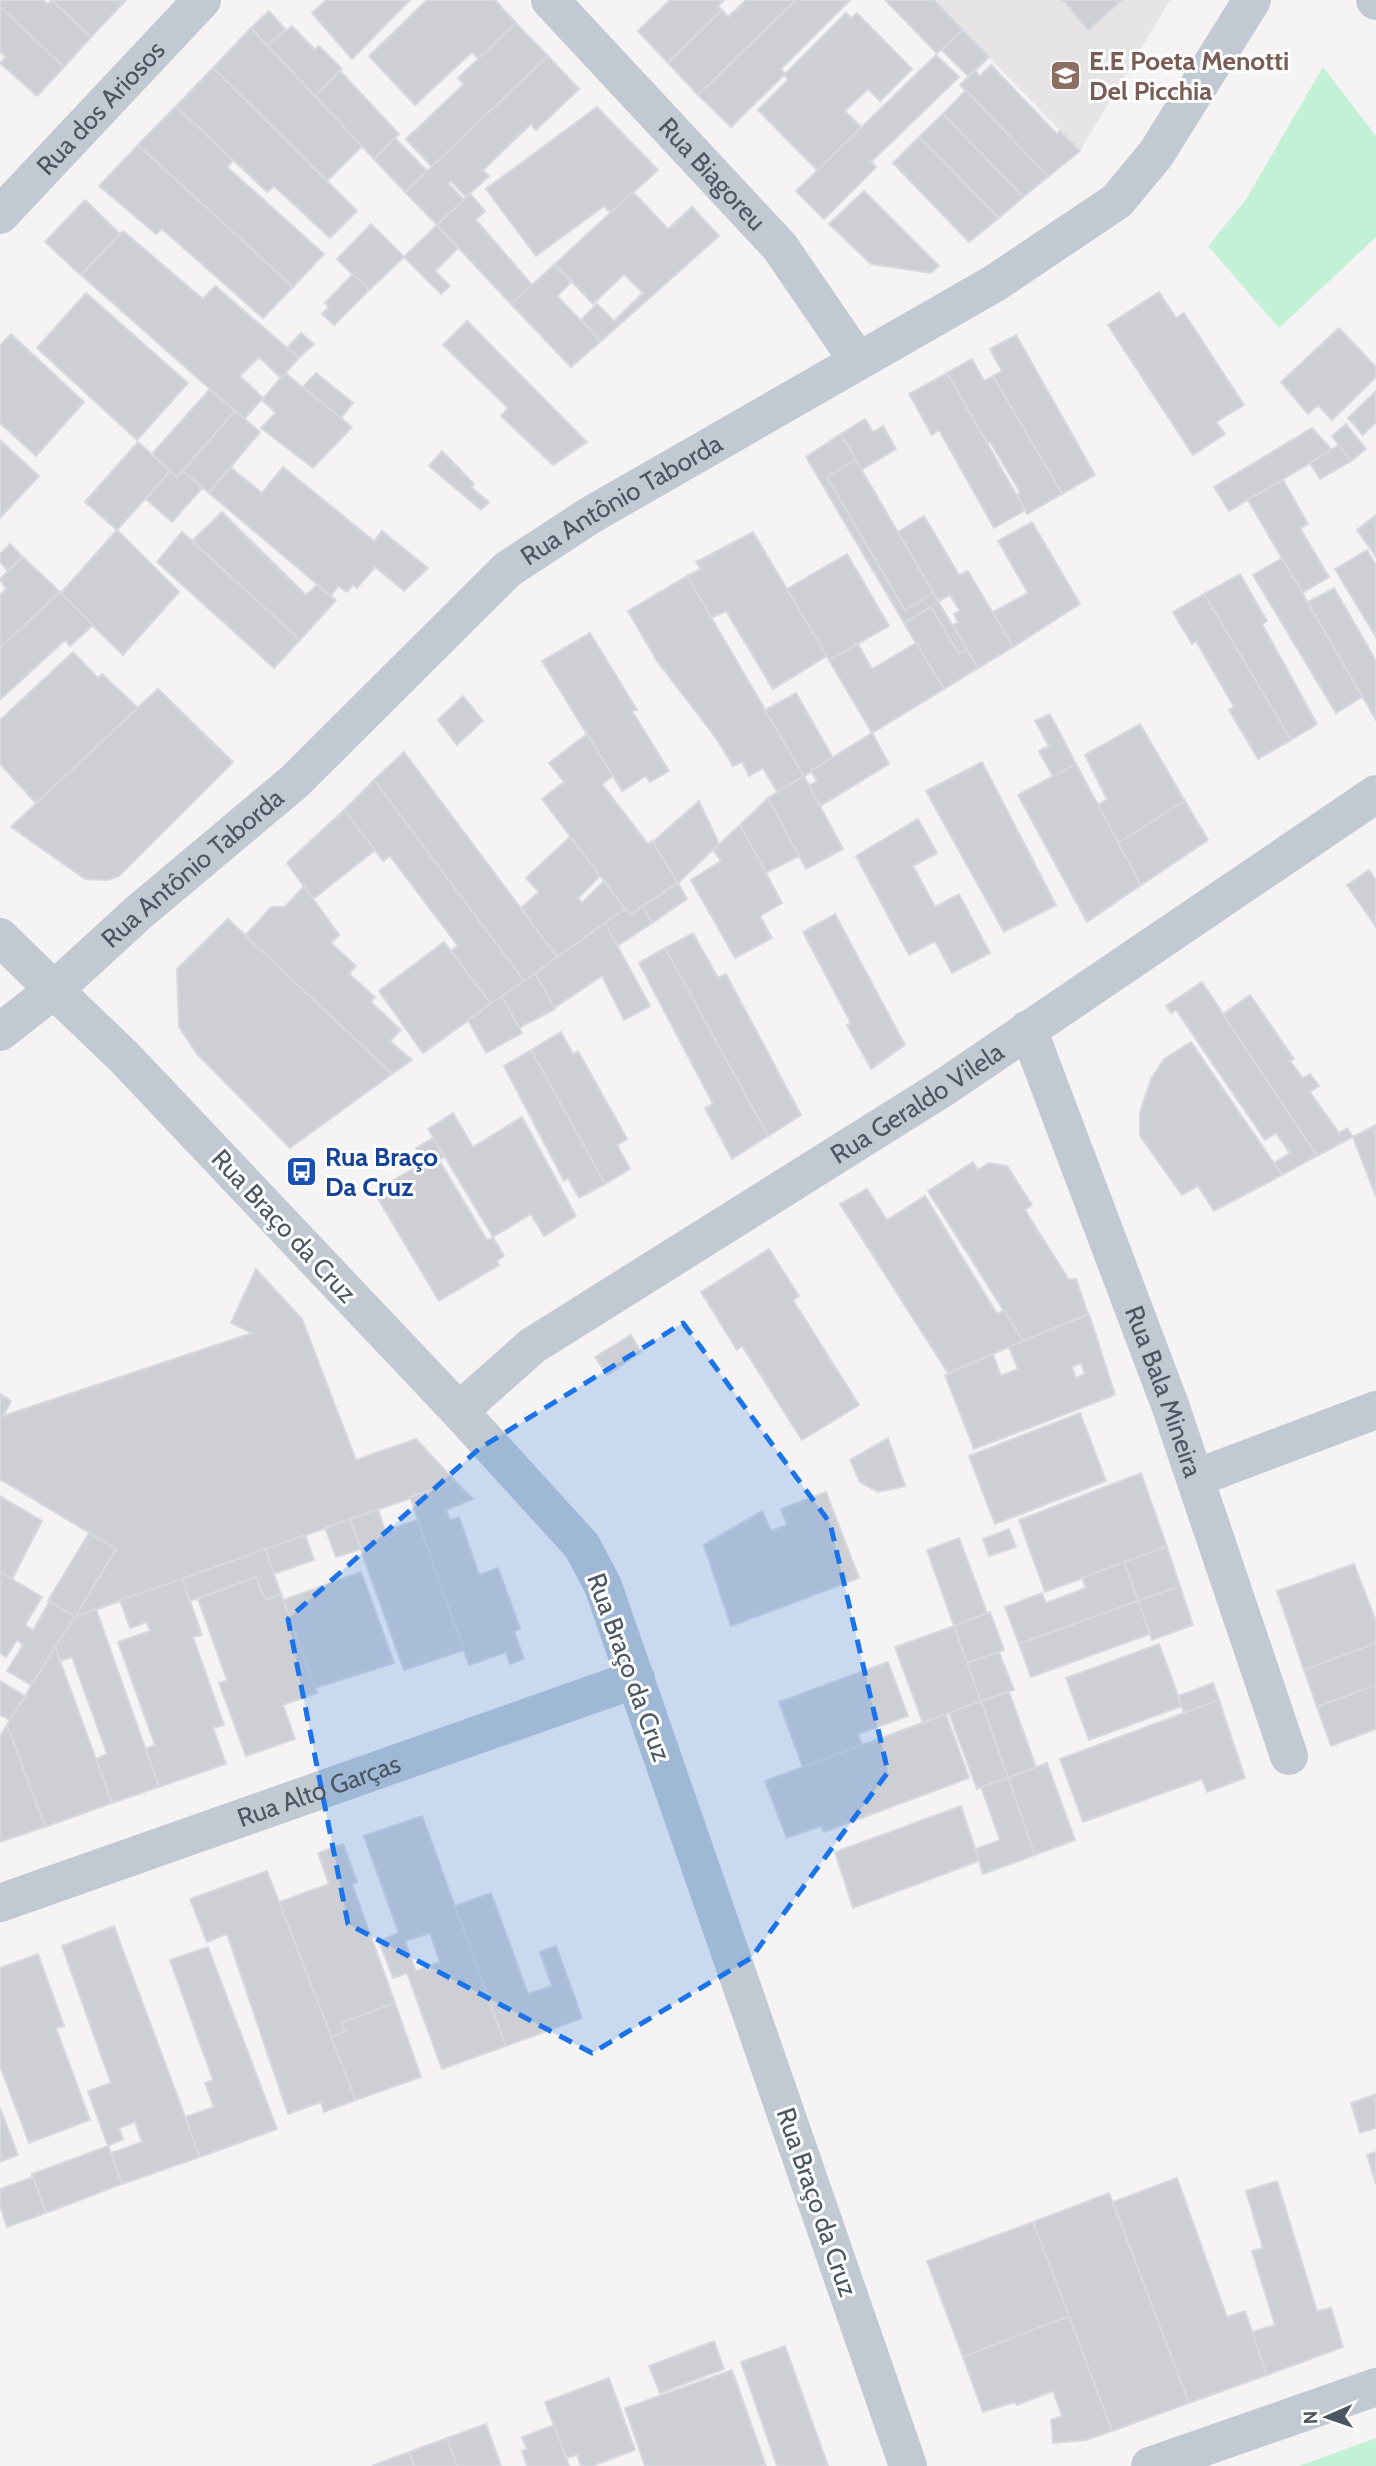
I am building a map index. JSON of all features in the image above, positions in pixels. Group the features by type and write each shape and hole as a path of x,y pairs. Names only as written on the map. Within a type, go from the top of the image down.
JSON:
{"street":[{"name":"Rua dos Ariosos","path":"0,215 202,0"},
{"name":"Rua Biagoreu","path":"550,0 780,247 858,361"},
{"name":"Rua Antônio Taborda","path":"0,1032 54,990 138,913 294,782 508,569 589,516 995,283 1117,201 1156,154 1252,0"},
{"name":"Rua Geraldo Vilela","path":"459,1411 532,1346 943,1088 1376,794"},
{"name":"Rua Braço da Cruz","path":"0,937 124,1057 459,1411 582,1546 603,1586 636,1679 908,2466"},
{"name":"Rua Bala Mineira","path":"1028,1029 1195,1478 1289,1756"},
{"path":"1195,1478 1376,1410"},
{"name":"Rua Alto Garças","path":"0,1903 636,1679"},
{"path":"1150,2466 1376,2387"}],"highlighted area":[{"path":"683,1323 830,1523 888,1772 751,1958 592,2053 348,1924 288,1619 480,1448"}],"shaded area":[{"name":"E.E Poeta Menotti Del Picchia","path":"933,0 1170,0 1080,151"}],"green space":[{"path":"1323,67 1376,136 1376,237 1279,328 1208,246 1245,201"},
{"path":"1376,2438 1376,2466 1299,2466"}],"building":[{"path":"0,0 43,0 47,4 52,0 91,37 64,67 0,8"},
{"path":"52,0 126,0 91,37"},
{"path":"326,0 410,0 352,59 312,13"},
{"path":"427,0 495,0 516,23 479,59 472,52 415,105 369,56"},
{"path":"670,0 724,0 718,6 722,10 668,63 638,31"},
{"path":"746,0 796,0 698,95 668,63 722,10 728,17"},
{"path":"796,0 850,0 781,69 785,74 731,127 698,95"},
{"path":"885,0 934,0 963,30 937,53"},
{"path":"1063,0 1122,0 1088,30"},
{"path":"0,7 64,67 37,96 0,63 6,57 0,52"},
{"path":"269,11 286,30 267,45 251,28"},
{"path":"846,13 851,18 857,13 912,69 880,101 868,89 845,111 861,127 818,171 758,110 788,80 784,75"},
{"path":"516,23 548,56 432,167 406,139 464,84 458,78"},
{"path":"292,26 315,50 319,46 342,69 315,96 267,45"},
{"path":"251,28 362,146 327,181 213,68"},
{"path":"963,30 989,57 969,77 942,50"},
{"path":"936,55 959,77 871,162 876,167 824,219 796,191"},
{"path":"548,56 579,89 536,130 531,124 483,170 489,176 466,197 451,181 448,183 464,200 437,225 405,192"},
{"path":"991,65 1057,134 1060,131 1080,151 1048,177 960,85 975,70 980,76"},
{"path":"213,68 357,211 330,238 274,186 267,192 176,106"},
{"path":"340,71 399,134 374,159 315,96"},
{"path":"966,90 1048,177 1023,197 943,114"},
{"path":"176,106 233,161 227,167 324,254 293,287 138,145"},
{"path":"597,107 658,170 611,213 604,206 536,256 486,189"},
{"path":"943,114 1023,197 999,218 919,137"},
{"path":"919,137 999,218 969,242 893,163"},
{"path":"395,138 427,171 405,192 374,159"},
{"path":"138,145 293,287 263,318 162,229 156,234 99,186"},
{"path":"864,191 939,266 931,273 871,264 829,224"},
{"path":"633,192 668,229 692,207 719,236 601,341 581,320 597,304 614,321 643,293 624,274 593,304 555,264"},
{"path":"470,194 485,211 476,220 532,285 511,304 437,225"},
{"path":"85,200 120,234 81,275 45,242"},
{"path":"371,224 404,257 369,290 337,259"},
{"path":"437,225 458,248 435,271 450,286 441,294 404,257"},
{"path":"123,231 203,299 215,286 299,358 281,378 259,357 240,376 263,398 244,419 81,275"},
{"path":"554,265 571,282 557,296 601,341 571,367 511,304"},
{"path":"353,274 369,290 334,325 322,314 329,307 325,303"},
{"path":"1159,292 1176,318 1184,313 1244,405 1216,422 1225,434 1193,455 1108,325"},
{"path":"86,293 188,383 137,440 37,348"},
{"path":"467,321 587,442 553,465 501,416 508,408 443,345"},
{"path":"1339,328 1376,367 1376,377 1332,420 1318,405 1308,414 1281,382"},
{"path":"301,333 314,344 299,358 287,348"},
{"path":"11,334 84,402 36,456 0,423 0,346"},
{"path":"1016,335 1095,475 1062,494 993,376 1002,371 990,349"},
{"path":"972,359 984,381 993,376 1062,494 1027,514 1017,495 1020,492 990,442 987,444 947,373"},
{"path":"285,373 352,427 313,468 261,428 276,413 262,400"},
{"path":"316,373 353,403 341,418 303,387"},
{"path":"947,373 1025,510 994,528 939,430 932,435 909,394"},
{"path":"210,389 235,411 177,477 152,454"},
{"path":"1376,391 1376,422 1363,435 1348,418"},
{"path":"235,411 260,432 209,493 183,471"},
{"path":"865,419 873,432 883,426 896,449 861,470 841,434"},
{"path":"1346,424 1366,449 1351,461 1332,436"},
{"path":"1312,428 1332,450 1229,511 1214,487"},
{"path":"841,434 856,460 827,477 905,610 933,593 967,650 959,654 931,607 904,623 806,457"},
{"path":"0,440 39,476 0,518"},
{"path":"138,442 170,471 117,530 85,502"},
{"path":"1339,445 1351,461 1320,479 1310,463"},
{"path":"442,451 474,484 471,487 489,502 481,510 429,466"},
{"path":"856,460 933,593 905,610 827,477"},
{"path":"230,467 262,493 283,467 374,541 382,531 428,568 404,591 375,567 357,588 353,585 347,592 338,586 331,596 209,493"},
{"path":"170,471 177,477 183,471 202,488 172,522 146,499"},
{"path":"1283,480 1308,524 1300,528 1329,577 1302,593 1248,500"},
{"path":"222,512 306,595 317,585 336,600 300,640 192,541"},
{"path":"1376,515 1376,557 1357,530"},
{"path":"924,516 959,575 968,571 1013,647 978,668 953,625 958,622 954,614 960,611 950,595 939,601 898,532"},
{"path":"1032,522 1080,604 1013,647 993,612 1028,593 998,541"},
{"path":"117,530 179,592 123,655 60,594"},
{"path":"182,532 300,640 274,668 157,562"},
{"path":"753,532 827,656 773,689 726,611 711,618 687,576 701,569 696,562"},
{"path":"10,544 23,557 8,571 0,562 0,554"},
{"path":"1367,550 1376,565 1376,637 1335,569"},
{"path":"847,554 889,626 829,660 787,589"},
{"path":"23,557 60,592 0,648 0,595 6,589 0,579"},
{"path":"1282,558 1362,697 1336,713 1253,575"},
{"path":"1240,574 1267,621 1262,624 1317,724 1291,740 1204,594"},
{"path":"687,576 804,776 777,792 763,768 749,776 742,762 733,766 716,738 657,661 628,611"},
{"path":"1334,588 1376,661 1376,720 1308,602"},
{"path":"60,592 93,625 70,646 65,640 0,700 0,648"},
{"path":"1204,594 1291,740 1258,759 1229,710 1234,707 1196,641 1192,644 1173,612"},
{"path":"931,607 959,654 967,650 978,668 944,689 904,623"},
{"path":"590,633 637,710 632,711 669,771 650,782 646,776 622,791 542,661"},
{"path":"916,643 944,689 872,733 829,660 858,644 872,669"},
{"path":"73,652 98,678 102,674 138,708 36,803 0,764 0,720"},
{"path":"158,689 233,762 119,876 108,880 85,879 11,827"},
{"path":"796,693 833,758 804,776 765,710"},
{"path":"463,696 483,721 457,745 438,720"},
{"path":"1050,714 1076,764 1053,777 1039,751 1049,746 1035,721"},
{"path":"1140,724 1185,801 1118,843 1098,805 1107,799 1085,755"},
{"path":"872,733 889,764 820,806 808,786 817,781 811,771"},
{"path":"587,734 613,776 602,784 648,844 652,841 678,883 630,915 542,799 564,782 549,763"},
{"path":"404,752 557,957 524,981 374,780"},
{"path":"982,762 1056,905 1004,932 926,791"},
{"path":"1076,764 1141,885 1087,922 1018,795"},
{"path":"804,776 843,849 806,869 768,798"},
{"path":"374,780 524,981 491,1004 451,951 458,946 390,856 383,861 344,810"},
{"path":"768,798 799,856 766,873 740,825"},
{"path":"699,801 719,844 678,883 653,842"},
{"path":"1185,801 1208,840 1141,885 1118,843"},
{"path":"344,810 375,850 313,899 287,863"},
{"path":"918,819 937,853 913,866 935,907 959,894 990,953 952,973 935,941 909,955 856,856"},
{"path":"740,825 782,903 760,916 772,938 735,958 691,880 721,861 713,850"},
{"path":"570,837 600,876 578,898 582,903 604,881 625,909 557,957 521,908 539,892 526,878"},
{"path":"1369,870 1376,880 1376,927 1347,885"},
{"path":"678,883 687,899 652,923 643,906"},
{"path":"304,886 339,935 331,943 356,966 349,974 375,997 371,1002 401,1030 390,1041 412,1060 392,1074 245,936 271,907 285,907"},
{"path":"643,906 652,923 617,946 605,923 625,909 630,915"},
{"path":"835,914 905,1045 871,1069 847,1025 851,1023 803,932"},
{"path":"228,919 392,1074 290,1148 197,1054 179,1027 177,969"},
{"path":"605,923 650,1006 624,1020 602,976 554,1008 535,973"},
{"path":"693,933 718,978 726,974 801,1115 768,1136 665,948"},
{"path":"444,942 491,1004 423,1053 379,991"},
{"path":"665,948 768,1136 732,1159 705,1108 713,1104 639,963"},
{"path":"535,973 555,1009 519,1028 502,996"},
{"path":"1202,982 1317,1156 1282,1175 1274,1163 1290,1153 1276,1133 1265,1140 1176,1010 1171,1013 1166,1006"},
{"path":"1250,995 1294,1059 1290,1061 1303,1078 1310,1074 1319,1086 1310,1092 1339,1133 1347,1128 1353,1137 1317,1156 1223,1014"},
{"path":"502,996 522,1033 486,1053 468,1020"},
{"path":"561,1032 573,1054 578,1051 627,1139 617,1145 630,1169 605,1184 531,1050"},
{"path":"1191,1042 1282,1175 1214,1211 1198,1186 1182,1195 1140,1136 1140,1112 1151,1079 1164,1059"},
{"path":"531,1050 605,1184 579,1198 568,1178 564,1181 504,1066"},
{"path":"453,1113 473,1147 522,1117 576,1216 544,1236 531,1214 493,1237 428,1129"},
{"path":"1376,1125 1376,1197 1353,1137"},
{"path":"433,1138 444,1157 439,1160 487,1240 493,1237 504,1256 497,1261 499,1265 439,1301 374,1192 424,1162 416,1148"},
{"path":"973,1162 978,1170 989,1163 1007,1166 1032,1205 1025,1210 1069,1280 1076,1279 1088,1314 1023,1341 928,1191"},
{"path":"867,1189 887,1220 925,1196 997,1314 1004,1310 1023,1341 948,1373 840,1204"},
{"path":"769,1249 799,1296 793,1300 859,1405 802,1440 742,1346 737,1350 701,1292"},
{"path":"256,1269 302,1319 356,1460 416,1439 456,1482 75,1617 116,1549 0,1479 0,1394 11,1401 3,1416 252,1333 231,1323"},
{"path":"1089,1314 1115,1395 974,1449 945,1375 993,1354 1001,1376 1018,1369 1009,1347","holes":["1081,1363 1085,1374 1076,1378 1072,1367"]},
{"path":"631,1335 641,1352 607,1375 595,1357"},
{"path":"1080,1413 1106,1481 995,1524 969,1456"},
{"path":"888,1438 905,1486 878,1492 860,1482 850,1460"},
{"path":"1141,1473 1167,1547 1045,1592 1019,1520"},
{"path":"456,1482 473,1499 446,1510 450,1520 459,1517 479,1575 498,1568 520,1629 514,1631 524,1659 510,1664 506,1652 469,1665 410,1497"},
{"path":"826,1492 859,1578 731,1626 704,1545 762,1511 771,1531 787,1525 781,1509"},
{"path":"0,1496 42,1521 12,1579 0,1572"},
{"path":"378,1509 385,1531 417,1520 464,1650 404,1670 350,1519"},
{"path":"350,1519 361,1549 336,1557 325,1528"},
{"path":"1009,1529 1016,1547 989,1556 983,1539"},
{"path":"89,1533 116,1549 75,1617 48,1601"},
{"path":"305,1535 314,1560 274,1574 265,1549"},
{"path":"959,1538 987,1613 954,1626 927,1550"},
{"path":"1167,1547 1180,1586 1138,1601 1124,1562"},
{"path":"265,1549 281,1594 265,1600 256,1577 190,1601 182,1579"},
{"path":"1124,1562 1138,1601 1019,1644 1005,1607 1042,1593 1046,1603 1086,1588 1082,1578"},
{"path":"1354,1564 1376,1621 1376,1643 1304,1670 1277,1591"},
{"path":"0,1572 42,1597 25,1625 33,1630 50,1601 75,1617 31,1685 7,1671 23,1645 17,1640 6,1657 0,1653"},
{"path":"361,1572 394,1663 315,1688 283,1600"},
{"path":"256,1577 265,1600 281,1594 317,1693 283,1705 295,1739 246,1756 219,1683 227,1680 198,1599"},
{"path":"182,1579 202,1635 193,1637 224,1725 213,1728 226,1764 159,1787 146,1749 155,1745 118,1642 150,1631 147,1622 130,1628 120,1600"},
{"path":"1180,1586 1193,1625 1152,1640 1138,1601"},
{"path":"1138,1601 1150,1634 1031,1677 1019,1644"},
{"path":"96,1609 159,1787 112,1803 96,1759 107,1754 72,1657 60,1661 55,1647 75,1617"},
{"path":"990,1612 1004,1650 967,1663 954,1626"},
{"path":"954,1626 981,1701 923,1723 895,1647"},
{"path":"1376,1643 1376,1685 1317,1707 1304,1670"},
{"path":"1159,1644 1182,1706 1089,1740 1066,1678"},
{"path":"55,1647 112,1803 45,1827 7,1725"},
{"path":"999,1652 1014,1690 981,1701 967,1663"},
{"path":"888,1662 908,1716 858,1734 862,1746 803,1767 779,1702"},
{"path":"0,1681 25,1696 10,1720 0,1715"},
{"path":"1213,1683 1219,1700 1184,1713 1178,1696"},
{"path":"1376,1685 1376,1729 1331,1746 1317,1707"},
{"path":"1009,1692 1036,1767 1008,1778 981,1701"},
{"path":"1219,1700 1245,1778 1207,1792 1202,1779 1083,1822 1060,1759"},
{"path":"981,1701 1008,1778 977,1789 949,1713"},
{"path":"946,1714 969,1778 824,1832 821,1826 787,1838 765,1781"},
{"path":"7,1725 45,1827 0,1842 0,1736"},
{"path":"1047,1763 1075,1840 1035,1855 1008,1778"},
{"path":"1008,1778 1035,1855 983,1874 975,1849 1000,1840 981,1787"},
{"path":"961,1806 979,1861 853,1908 835,1852"},
{"path":"422,1816 506,2046 442,2069 407,1973 393,1978 379,1941 399,1933 364,1836","holes":["430,1933 440,1962 416,1971 405,1941"]},
{"path":"343,1844 357,1882 352,1884 395,2003 341,2023 345,2032 331,2037 279,1902 329,1884 318,1853"},
{"path":"267,1871 356,2100 324,2112 321,2102 288,2114 227,1934 207,1942 190,1899"},
{"path":"491,1893 528,1994 552,1986 540,1952 556,1946 582,2018 506,2046 455,1906"},
{"path":"114,1926 200,2157 122,2184 111,2153 142,2142 135,2122 119,2128 123,2139 108,2146 88,2091 111,2083 62,1946"},
{"path":"208,1947 277,2129 200,2157 185,2117 214,2107 205,2083 213,2080 170,1960"},
{"path":"38,1954 64,2026 56,2028 90,2120 29,2143 0,2066 0,1968"},
{"path":"395,2003 421,2077 356,2100 331,2037 345,2032 341,2023"},
{"path":"1376,2094 1376,2128 1360,2133 1351,2103"},
{"path":"0,2108 18,2155 0,2162"},
{"path":"108,2146 122,2184 46,2213 32,2174"},
{"path":"1376,2152 1376,2184 1367,2155"},
{"path":"33,2177 46,2213 7,2227 0,2206 0,2189"},
{"path":"1177,2178 1227,2317 1245,2311 1267,2375 1189,2403 1113,2202"},
{"path":"1277,2181 1317,2311 1331,2308 1343,2347 1267,2375 1252,2332 1275,2325 1252,2251 1263,2248 1246,2191"},
{"path":"1109,2193 1189,2403 1112,2431 1033,2222"},
{"path":"1033,2222 1069,2316 963,2357 927,2261"},
{"path":"1069,2316 1112,2431 1086,2440 1053,2443 1051,2420 1062,2416 1053,2391 1017,2405 1015,2402 983,2412 963,2357"},
{"path":"714,2341 724,2369 660,2393 649,2366"},
{"path":"785,2346 828,2466 777,2466 741,2362"},
{"path":"732,2370 766,2466 645,2466 625,2408"},
{"path":"609,2378 635,2450 592,2466 581,2466 577,2455 566,2458 545,2402"},
{"path":"486,2424 501,2466 457,2466 447,2438"},
{"path":"554,2425 569,2466 527,2466 522,2451 527,2449 522,2437"},
{"path":"447,2438 457,2466 414,2466 409,2452"},
{"path":"409,2452 414,2466 372,2466"}],"place":[{"name":"E.E Poeta Menotti Del Picchia","path":"1066,76"},
{"name":"Rua Braço Da Cruz","path":"302,1172"}]}
